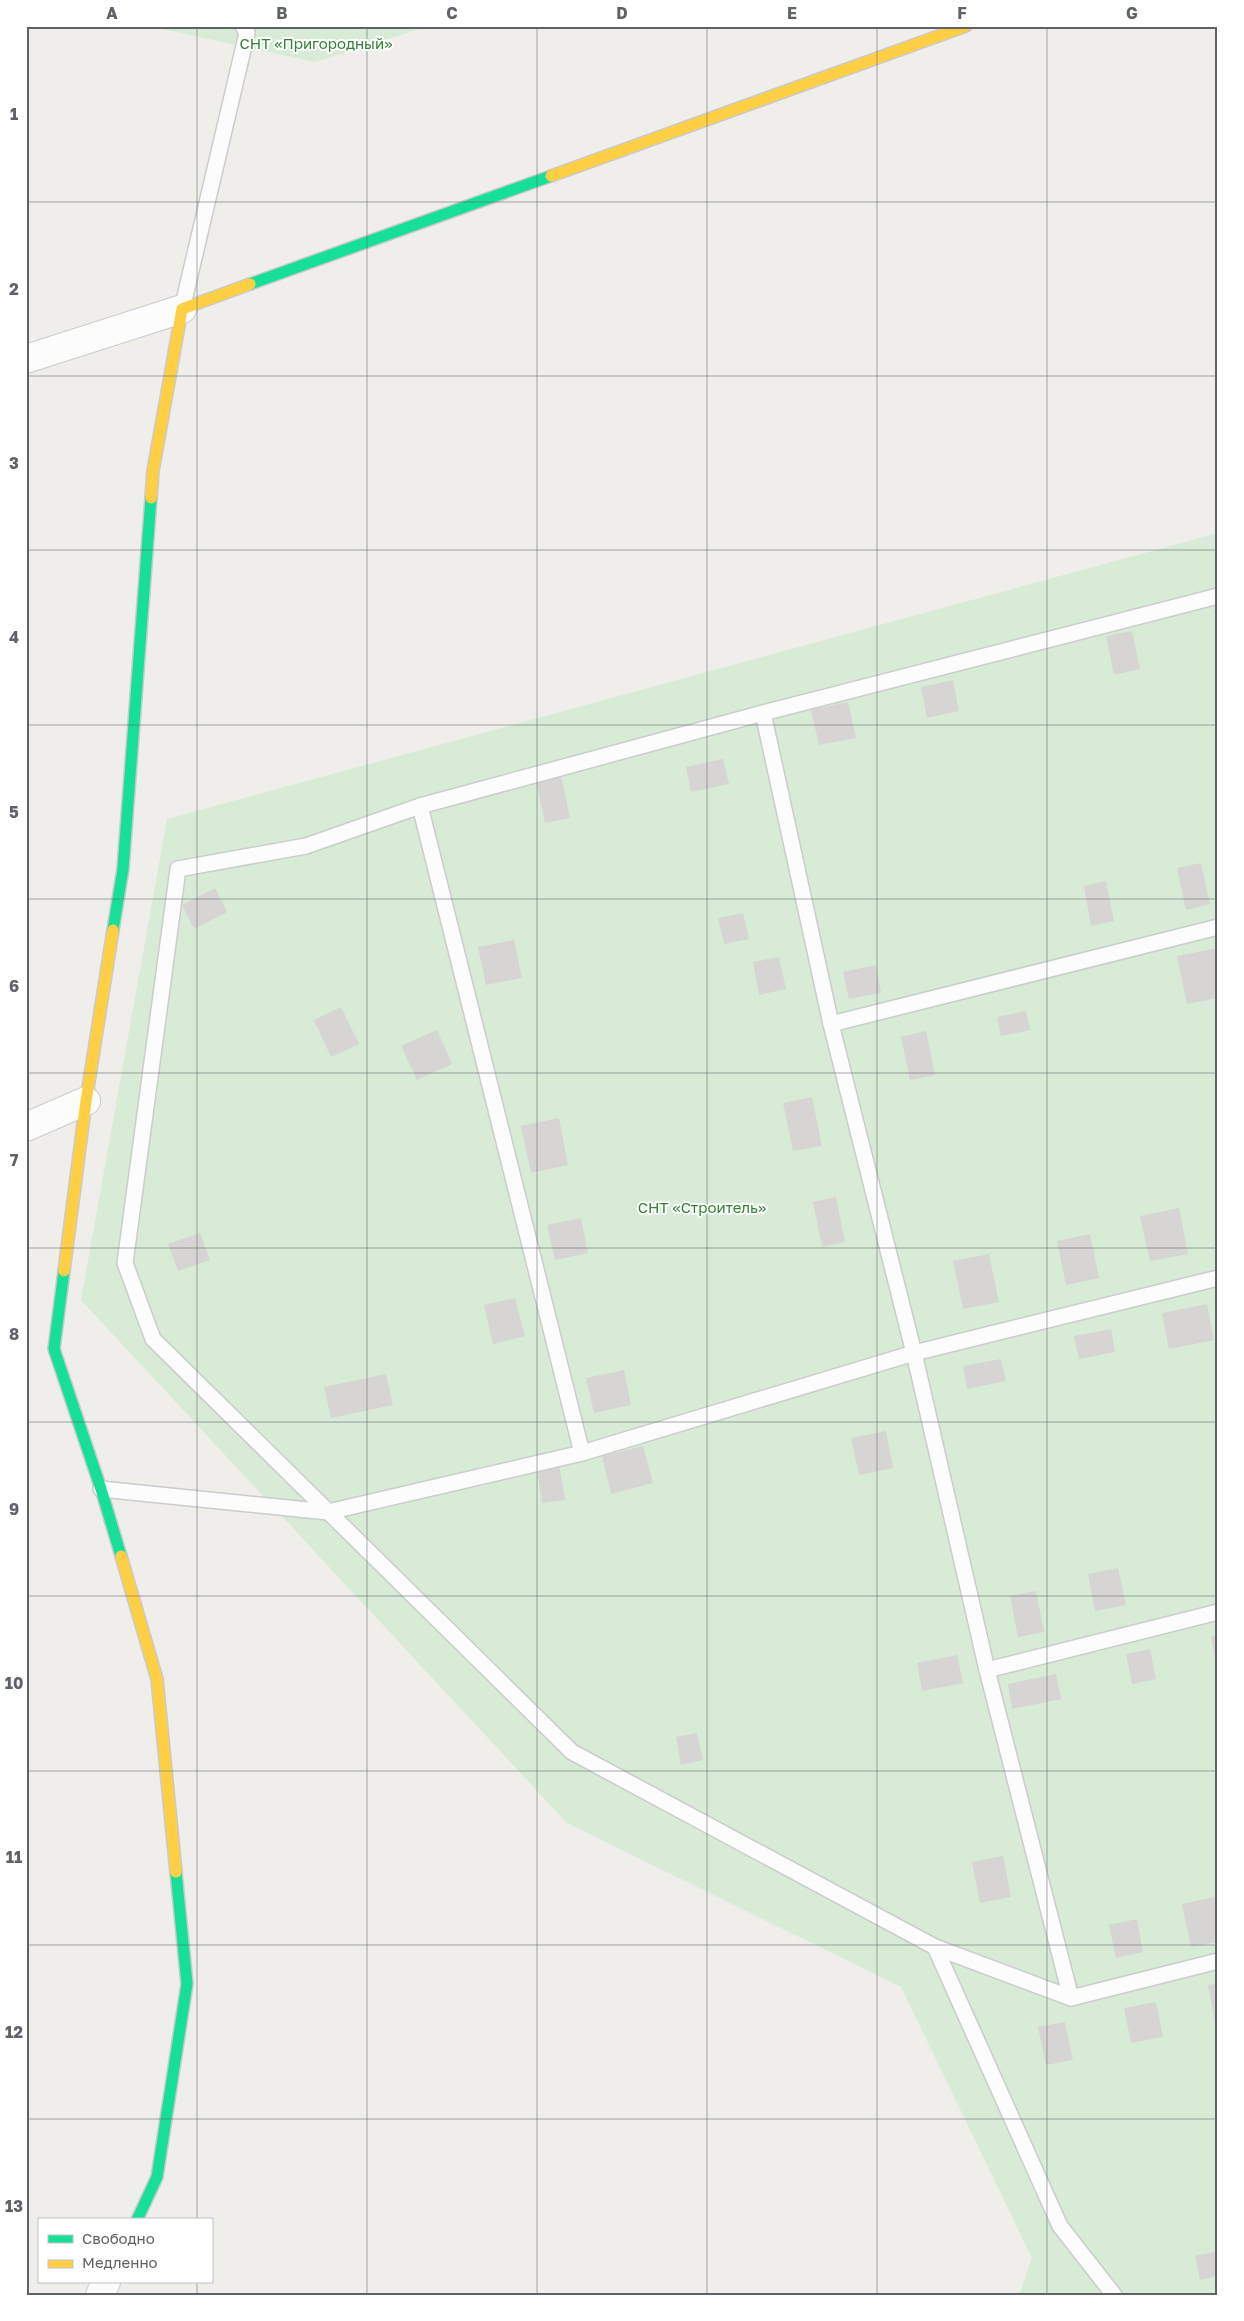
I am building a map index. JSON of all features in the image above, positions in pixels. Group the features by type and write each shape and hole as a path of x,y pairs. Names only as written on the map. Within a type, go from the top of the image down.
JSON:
{"street":[{"path":"26,359 182,309 966,26"},
{"path":"138,2218 157,2177 187,1984 157,1679 101,1489 54,1349 86,1101 122,869 153,471 182,309"},
{"path":"26,1127 86,1101"}],"lane":[{"path":"182,309 247,33 243,26"},
{"path":"1218,596 763,713 420,806 306,846 178,870 125,1262 153,1339 572,1752 935,1947 1071,1998 1218,1961"},
{"path":"763,713 831,1024 914,1353 988,1670 1071,1998"},
{"path":"420,806 582,1453"},
{"path":"831,1024 1218,926"},
{"path":"101,1489 328,1512 582,1453 914,1353 1218,1278"},
{"path":"988,1670 1218,1612"},
{"path":"935,1947 1060,2226 1114,2295"}],"green space":[{"name":"СНТ «Пригородный»","path":"149,26 429,26 315,62"},
{"name":"СНТ «Строитель»","path":"1218,533 1218,2295 1019,2295 1032,2258 901,1987 567,1823 81,1300 167,819"}],"building":[{"path":"1218,610 1218,625 1217,625 1214,611"},
{"path":"1132,631 1140,669 1114,675 1106,636"},
{"path":"953,680 959,711 927,718 921,687"},
{"path":"848,702 856,738 819,745 811,710"},
{"path":"723,759 729,784 691,792 686,767"},
{"path":"561,775 570,818 545,823 536,781"},
{"path":"1201,863 1210,904 1186,910 1177,868"},
{"path":"1106,881 1114,921 1091,926 1084,886"},
{"path":"215,888 227,912 194,929 182,905"},
{"path":"743,913 749,939 724,944 718,918"},
{"path":"514,940 522,978 486,985 478,947"},
{"path":"1218,948 1218,998 1187,1004 1177,956"},
{"path":"779,957 786,989 759,995 753,962"},
{"path":"876,965 881,993 849,999 843,972"},
{"path":"341,1007 359,1044 331,1057 314,1020"},
{"path":"1026,1011 1030,1030 1001,1036 997,1017"},
{"path":"437,1030 452,1064 417,1080 401,1046"},
{"path":"926,1031 935,1075 910,1080 901,1037"},
{"path":"812,1097 822,1146 793,1151 783,1103"},
{"path":"559,1118 568,1165 531,1173 521,1126"},
{"path":"836,1197 845,1242 822,1247 813,1202"},
{"path":"1179,1208 1188,1254 1150,1261 1140,1216"},
{"path":"581,1218 588,1253 555,1260 547,1225"},
{"path":"200,1233 210,1260 178,1271 168,1244"},
{"path":"1090,1234 1099,1278 1066,1285 1057,1241"},
{"path":"989,1254 999,1302 963,1309 953,1261"},
{"path":"515,1298 525,1336 493,1344 484,1305"},
{"path":"1207,1304 1214,1340 1169,1349 1162,1313"},
{"path":"1111,1329 1115,1352 1079,1359 1074,1336"},
{"path":"1001,1359 1006,1381 967,1389 963,1366"},
{"path":"624,1370 631,1405 594,1413 586,1378"},
{"path":"386,1374 393,1405 331,1418 324,1387"},
{"path":"886,1431 893,1468 859,1475 851,1438"},
{"path":"643,1446 653,1483 611,1494 602,1456"},
{"path":"559,1464 565,1500 542,1503 537,1467"},
{"path":"1118,1568 1126,1605 1095,1611 1088,1574"},
{"path":"1036,1591 1044,1632 1018,1637 1010,1596"},
{"path":"1218,1635 1218,1666 1217,1666 1211,1637"},
{"path":"1150,1649 1156,1679 1132,1684 1126,1654"},
{"path":"957,1655 963,1683 922,1691 917,1663"},
{"path":"1056,1674 1061,1699 1012,1709 1008,1684"},
{"path":"697,1733 703,1760 681,1765 676,1737"},
{"path":"1003,1856 1011,1897 980,1903 972,1862"},
{"path":"1215,1897 1218,1912 1218,1942 1191,1947 1182,1904"},
{"path":"1137,1919 1143,1952 1116,1958 1109,1925"},
{"path":"1218,1983 1218,2022 1215,2023 1208,1985"},
{"path":"1156,2002 1163,2037 1131,2043 1124,2008"},
{"path":"1065,2022 1073,2060 1046,2065 1038,2027"},
{"path":"1218,2251 1218,2276 1200,2280 1195,2256"}],"traffic: fast":[{"path":"250,284 551,176"},
{"path":"113,930 123,869 151,498"},
{"path":"64,1271 54,1349 101,1489 121,1556"},
{"path":"138,2218 157,2177 187,1984 176,1872"}],"traffic: slow":[{"path":"551,176 966,26"},
{"path":"151,498 153,471 182,309 250,284"},
{"path":"64,1271 86,1101 113,930"},
{"path":"121,1556 157,1679 176,1872"}]}
